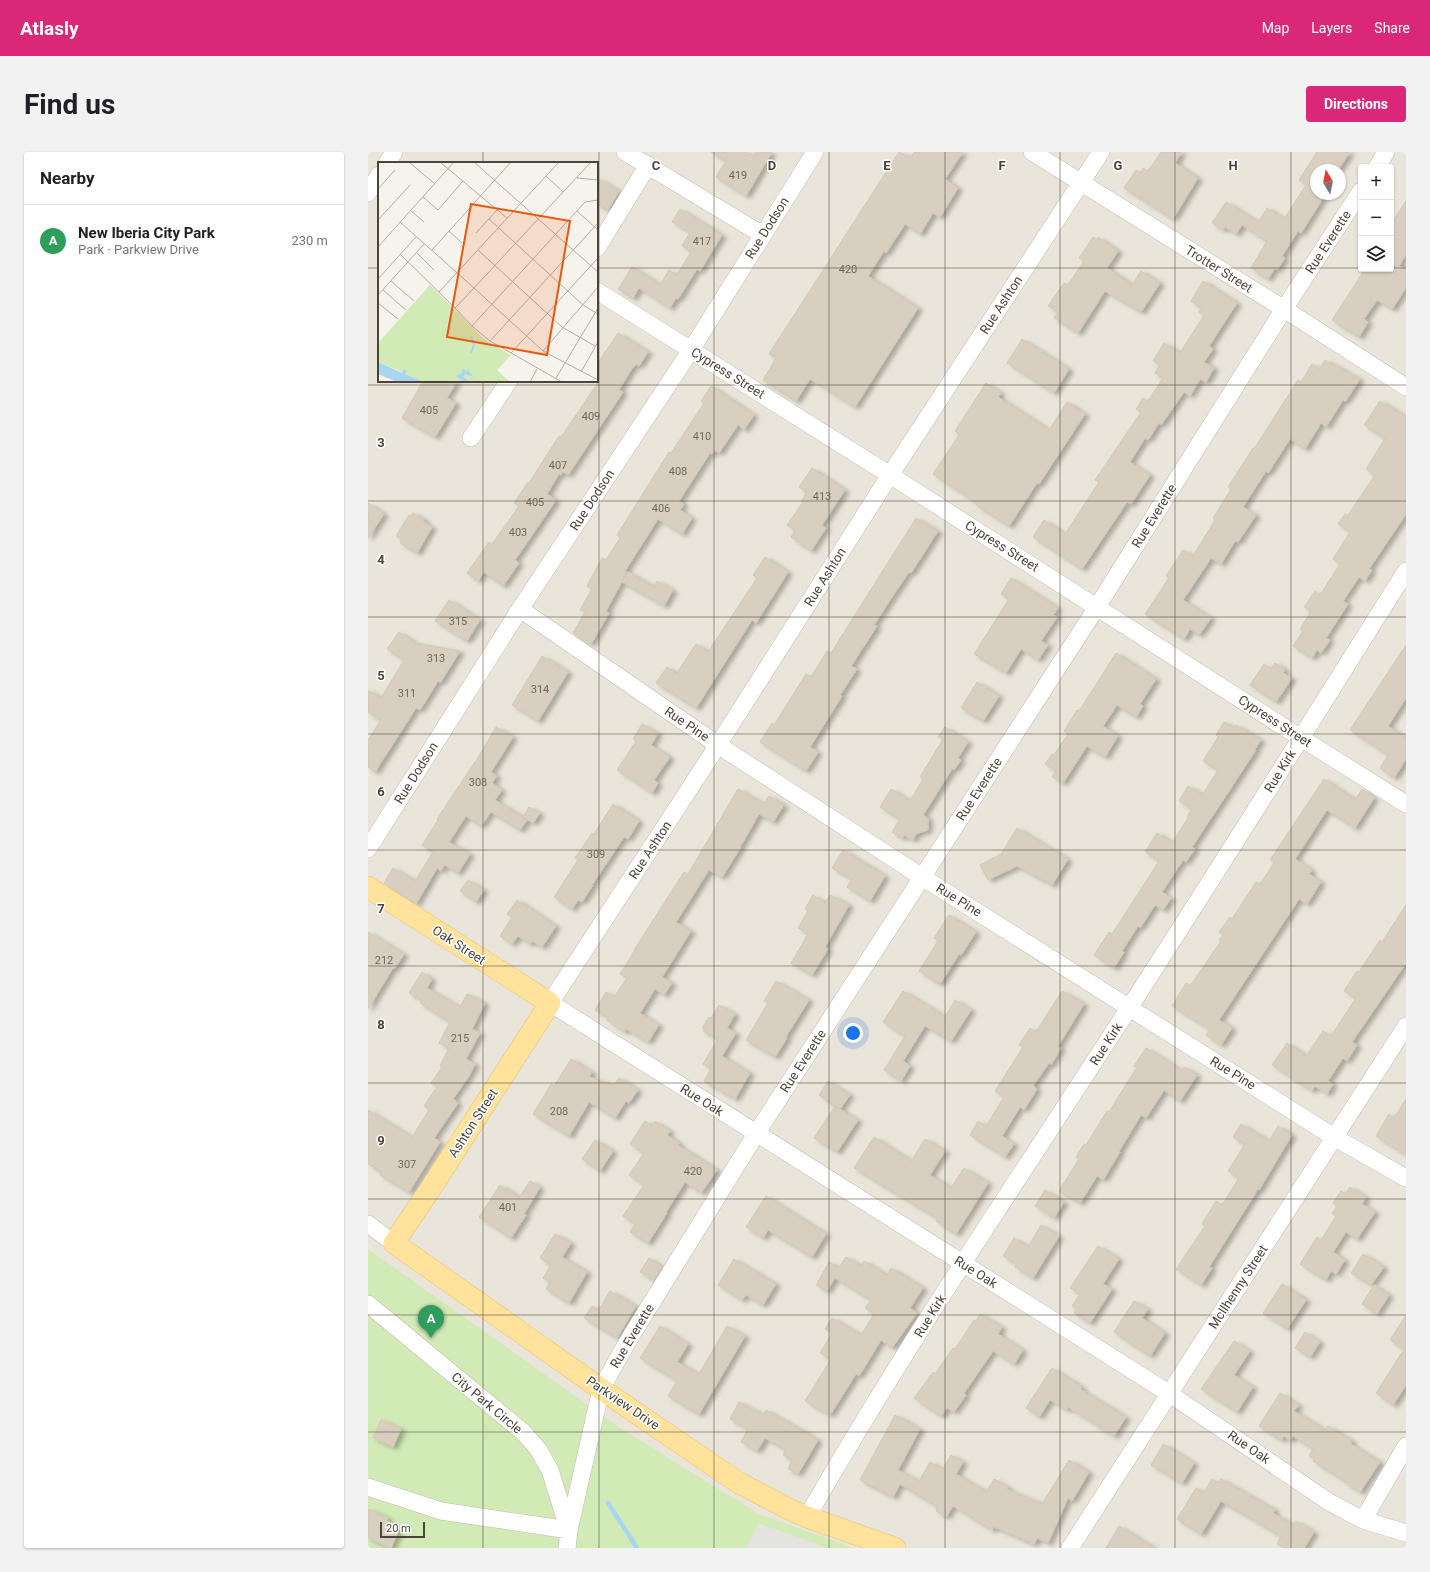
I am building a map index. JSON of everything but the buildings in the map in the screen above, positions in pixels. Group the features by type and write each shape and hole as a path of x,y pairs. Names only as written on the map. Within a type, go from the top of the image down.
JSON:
{"main road":[{"name":"Oak Street","path":"368,887 550,1003"},
{"name":"Ashton Street","path":"394,1242 431,1188 550,1003"},
{"name":"Parkview Drive","path":"394,1242 601,1389 740,1482 791,1510 807,1517 896,1548"}],"street":[{"path":"388,162 394,152"},
{"path":"625,152 763,234"},
{"name":"Rue Dodson","path":"368,849 520,609 691,350 815,152"},
{"name":"Trotter Street","path":"1032,152 1406,387"},
{"name":"Rue Ashton","path":"550,1003 718,745 890,475 1101,152"},
{"path":"1378,164 1386,152"},
{"path":"598,246 648,165"},
{"path":"368,193 378,177"},
{"name":"Rue Everette","path":"601,1389 628,1342 756,1134 1097,607 1284,309 1358,196"},
{"name":"Cypress Street","path":"598,292 890,475 1406,804"},
{"path":"471,438 509,382"},
{"name":"Rue Kirk","path":"807,1517 842,1455 962,1263 1130,1007 1406,571"},
{"name":"Rue Pine","path":"520,609 718,745 922,877 1334,1137 1406,1178"},
{"name":"Rue Oak","path":"550,1003 1170,1394 1329,1502 1363,1520 1406,1533"},
{"name":"McIlhenny Street","path":"1070,1548 1406,1026"},
{"name":"Parkview Drive","path":"368,1224 394,1242"},
{"name":"City Park Circle","path":"368,1304 523,1432 538,1449 550,1470 568,1530"},
{"name":"City Park Circle","path":"567,1548 568,1530 601,1389"},
{"path":"1363,1520 1406,1446"},
{"path":"368,1487 441,1511 568,1530"}],"shaded area":[{"path":"368,152 1406,152 1406,1548 368,1548"},
{"path":"758,1523 828,1548 747,1548"}],"green space":[{"path":"368,1249 620,1428 759,1514 854,1548 368,1548"}],"waterway":[{"path":"608,1503 637,1548"}],"place":[{"name":"New Iberia City Park","path":"431,1338"}]}
